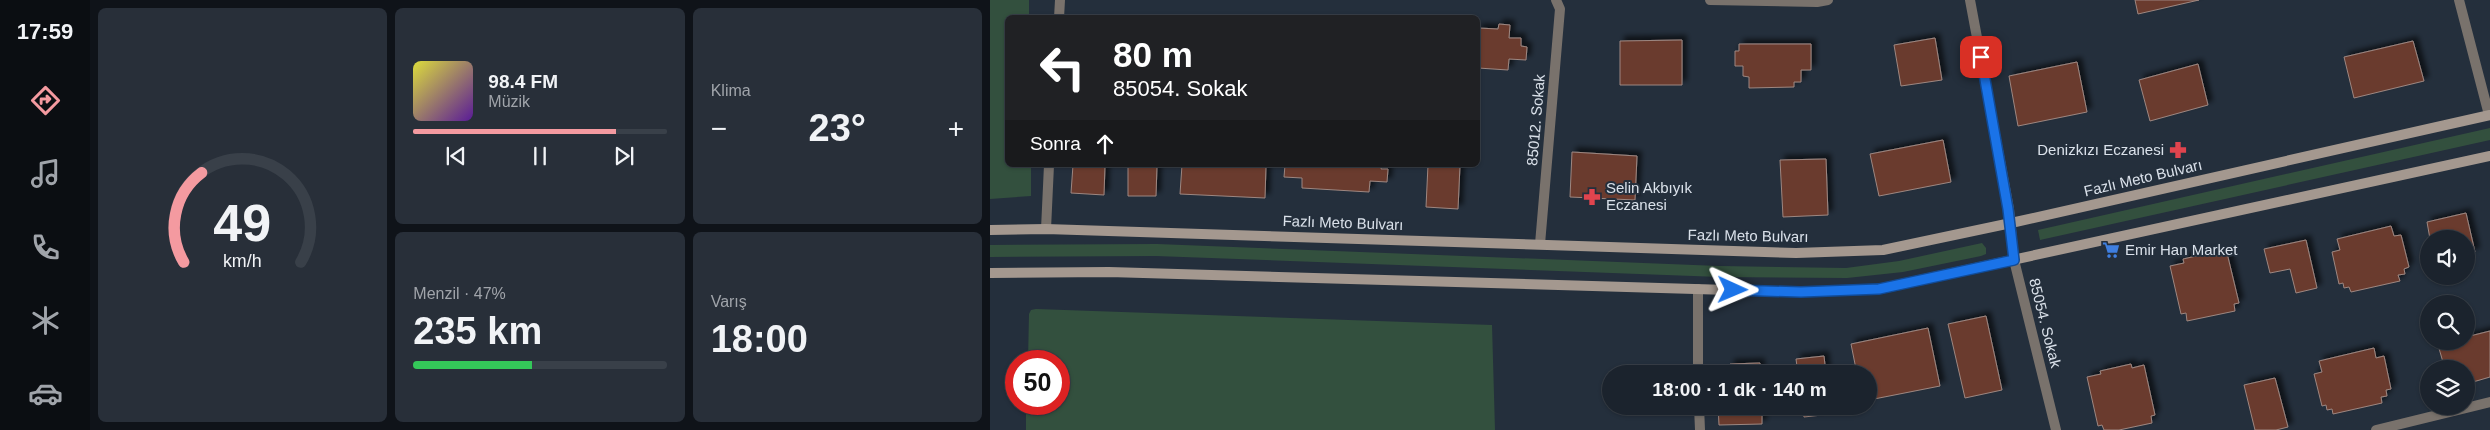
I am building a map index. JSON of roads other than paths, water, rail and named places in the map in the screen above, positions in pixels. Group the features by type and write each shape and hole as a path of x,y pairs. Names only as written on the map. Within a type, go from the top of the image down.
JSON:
{"main road":[{"name":"Fazlı Meto Bulvarı","path":"990,230 1046,229 1796,253 1883,250 2490,115"},
{"path":"990,273 1109,272 1801,292 1879,289 2490,156"}],"street":[{"path":"1059,15 1060,0"},
{"name":"85012. Sokak","path":"1540,244 1560,9 1556,0"},
{"path":"1710,0 1817,2 1828,0"},
{"name":"85054. Sokak","path":"1970,0 2011,223 2014,260 2056,430"},
{"path":"2459,0 2490,115"},
{"path":"1046,229 1048,167"},
{"path":"1698,289 1698,365"},
{"path":"2376,430 2490,402"},
{"path":"1699,415 1700,430"}],"place":[{"name":"Denizkızı Eczanesi","path":"2178,150"},
{"name":"Selin Akbıyık Eczanesi","path":"1592,197"},
{"name":"Emir Han Market","path":"2111,250"}]}
